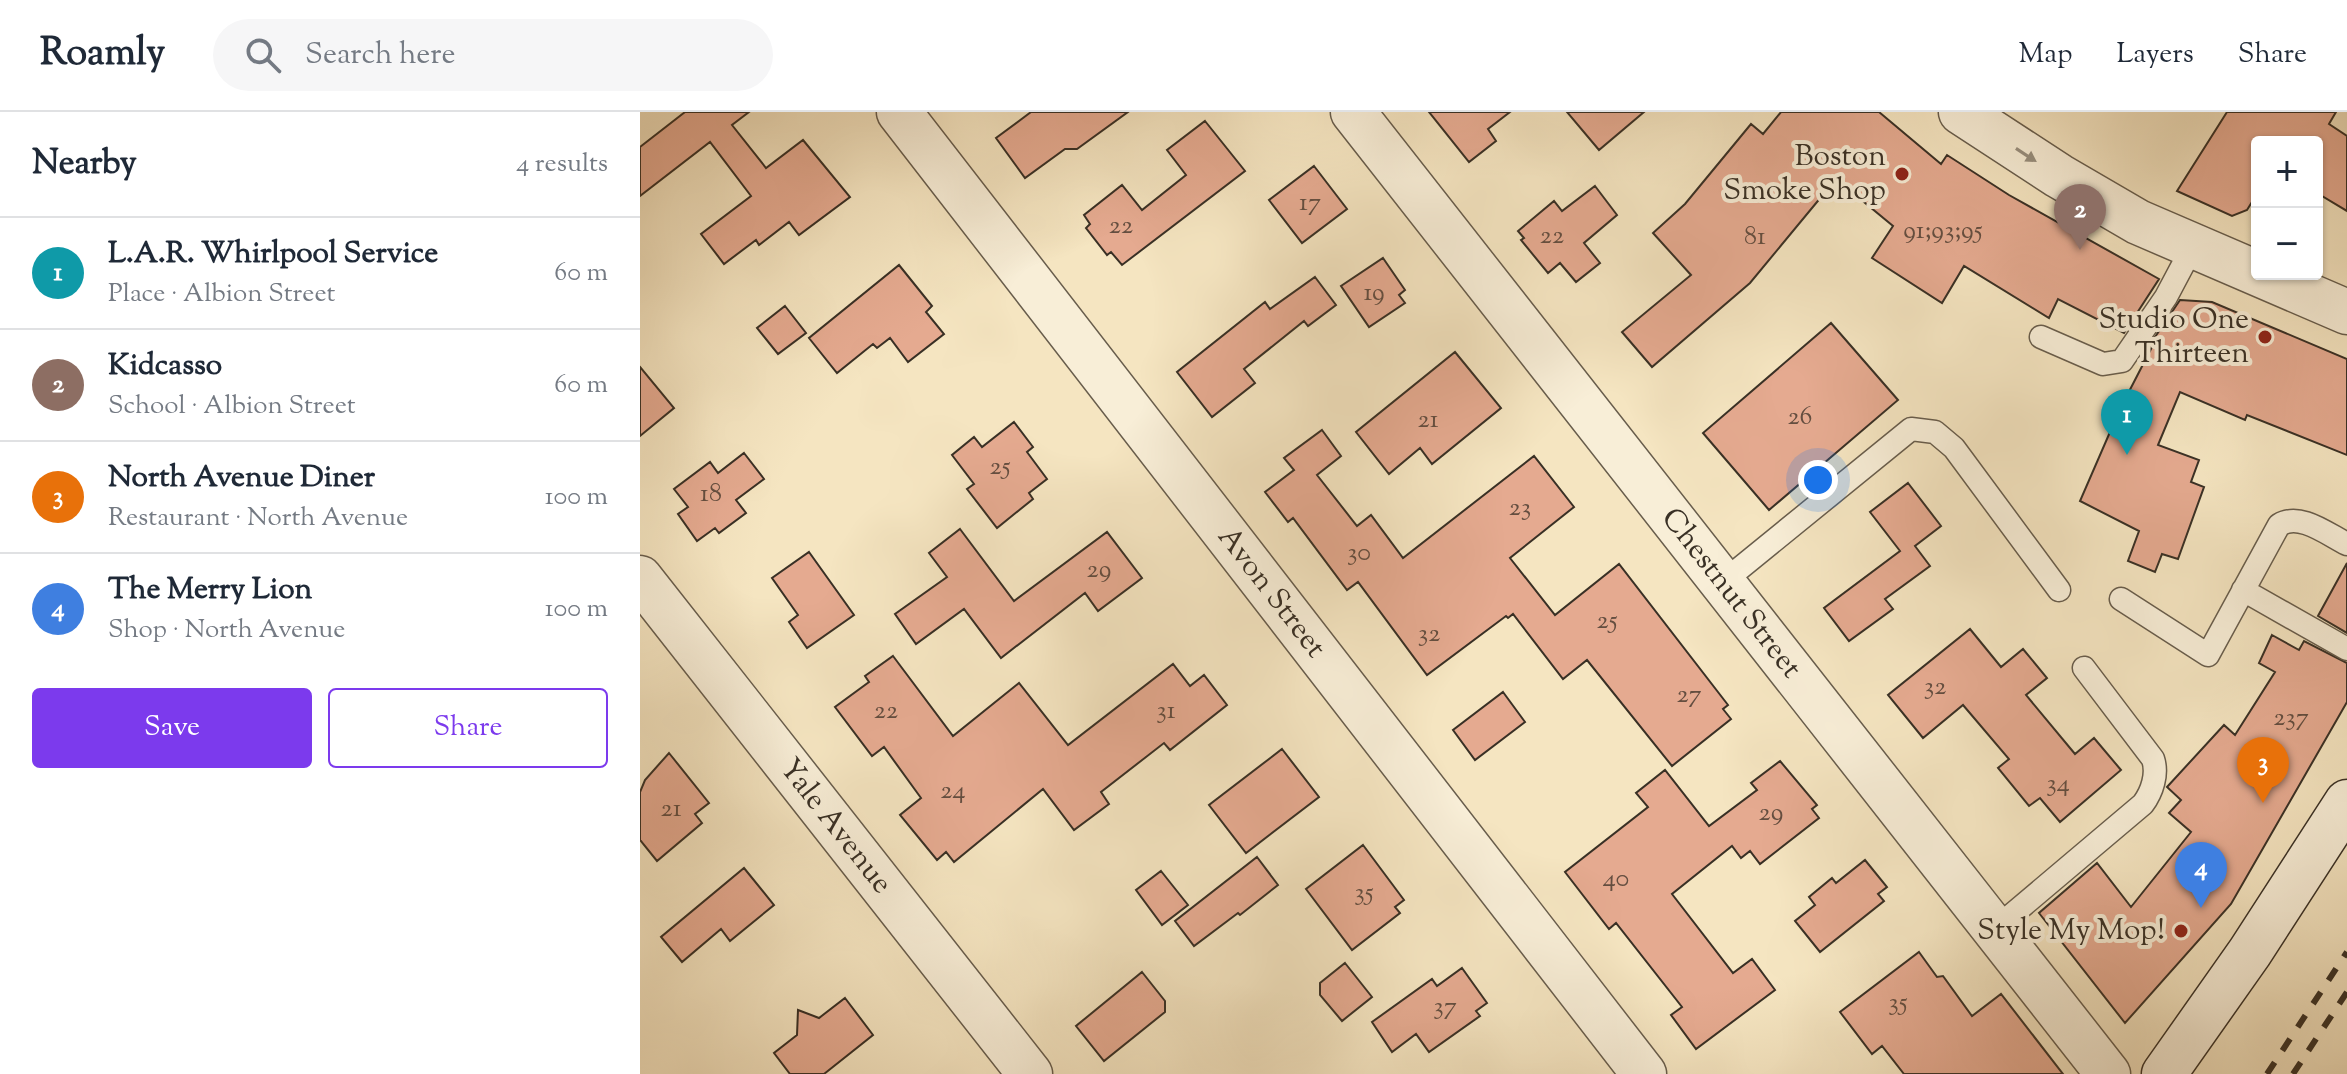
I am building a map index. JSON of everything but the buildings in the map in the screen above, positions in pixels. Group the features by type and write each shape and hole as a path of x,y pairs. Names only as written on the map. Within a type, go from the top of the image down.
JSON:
{"street":[{"name":"Avon Street","path":"899,112 1644,1074"},
{"name":"Chestnut Street","path":"1353,112 1995,929 2092,1068"},
{"path":"1961,112 2059,176 2138,222 2347,312"},
{"name":"Yale Avenue","path":"640,578 1030,1074"},
{"path":"2164,1074 2250,952 2347,802"}],"lane":[{"path":"2041,337 2103,364 2122,361 2166,297 2193,246"},
{"path":"1723,582 1911,429 1935,432 1954,448 2059,590"},
{"path":"2121,599 2208,655 2273,531 2286,521 2294,520 2347,544"},
{"path":"2243,590 2347,649"},
{"path":"1995,929 2143,804 2149,795 2155,773 2153,759 2084,668"}],"railway":[{"path":"2267,1074 2347,952"},
{"path":"2293,1074 2347,992"}],"place":[{"name":"Boston Smoke Shop","path":"1902,174"},
{"name":"Kidcasso","path":"2080,250"},
{"name":"Studio One Thirteen","path":"2265,337"},
{"name":"L.A.R. Whirlpool Service","path":"2127,455"},
{"name":"North Avenue Diner","path":"2263,803"},
{"name":"The Merry Lion","path":"2201,908"},
{"name":"Style My Mop!","path":"2181,931"}]}
